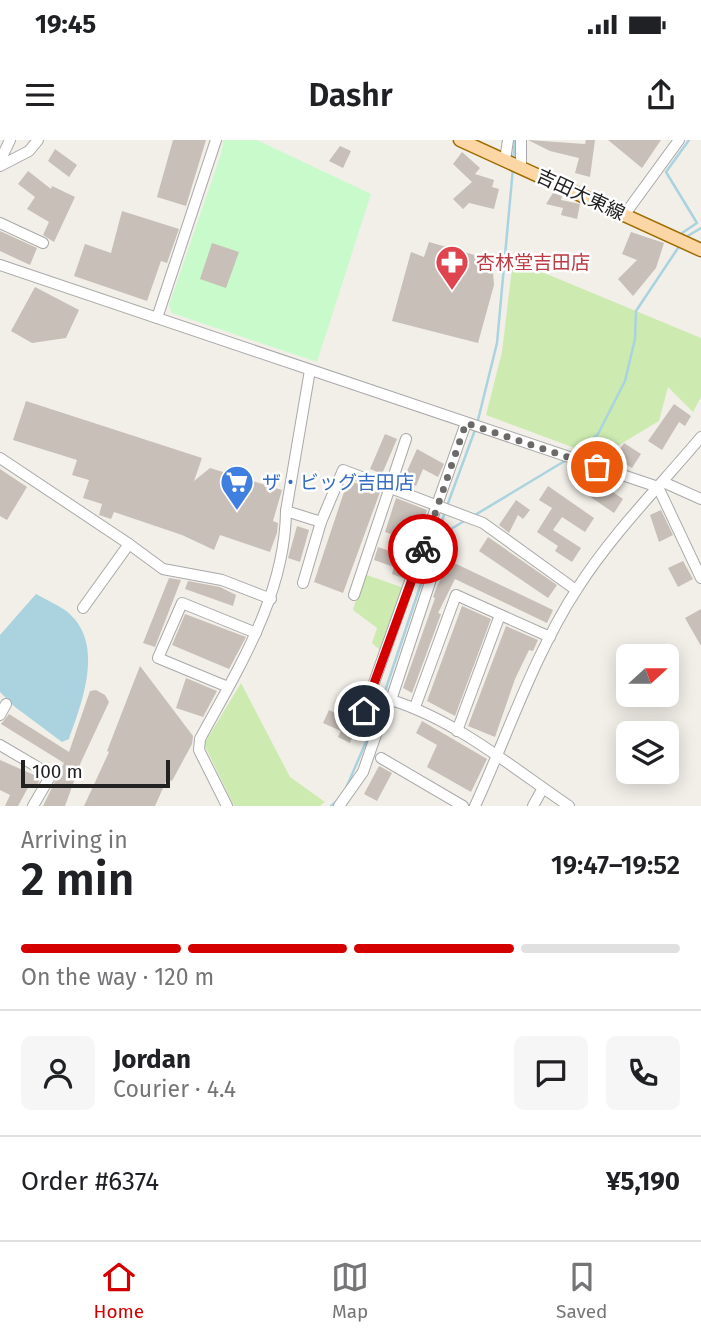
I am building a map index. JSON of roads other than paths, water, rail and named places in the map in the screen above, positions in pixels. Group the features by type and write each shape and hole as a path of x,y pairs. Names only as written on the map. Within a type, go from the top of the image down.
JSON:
{"main road":[{"name":"吉田大東線","path":"460,140 701,250"}],"street":[{"path":"0,163 10,140"},
{"path":"0,163 29,151 38,140"},
{"path":"157,318 216,140"},
{"path":"506,161 508,140"},
{"path":"520,166 521,140"},
{"path":"625,214 679,140"},
{"path":"0,223 43,243"},
{"path":"0,265 562,456 661,484 701,499"},
{"path":"227,806 199,750 200,740 271,599 286,531 286,511 310,370"},
{"path":"381,720 364,711 468,424"},
{"path":"475,806 550,637 576,590 607,546 701,437"},
{"path":"354,595 407,439"},
{"path":"0,458 163,569 222,580 271,599"},
{"path":"303,583 320,522 343,470 473,518 576,590"},
{"path":"661,484 701,578"},
{"path":"286,511 320,522"},
{"path":"83,608 129,544"},
{"path":"340,806 363,772 391,700 438,558"},
{"path":"415,707 456,595 550,637"},
{"path":"228,687 158,658 182,603 256,633"},
{"path":"457,732 500,615"},
{"path":"391,700 415,707 457,732 569,806"},
{"path":"0,715 6,704"},
{"path":"0,745 51,775 33,806"},
{"path":"381,758 463,806"},
{"path":"533,806 543,788"}],"water":[{"path":"36,594 65,610 78,623 88,654 88,672 80,707 69,739 62,742 15,707 0,692 0,635"}],"waterway":[{"path":"513,161 515,140"},
{"path":"684,238 682,233 697,223 666,172 689,140"},
{"path":"477,424 497,343 513,168"},
{"path":"686,237 701,228"},
{"path":"574,455 598,434 625,381 635,339 636,311 680,245"},
{"path":"447,506 475,430"},
{"path":"475,515 568,459"},
{"path":"377,715 445,512"},
{"path":"436,538 466,520"},
{"path":"347,786 375,721"},
{"path":"331,806 338,800"}],"place":[{"name":"杏林堂吉田店","path":"452,292"},
{"name":"ザ・ビッグ吉田店","path":"237,512"}]}
